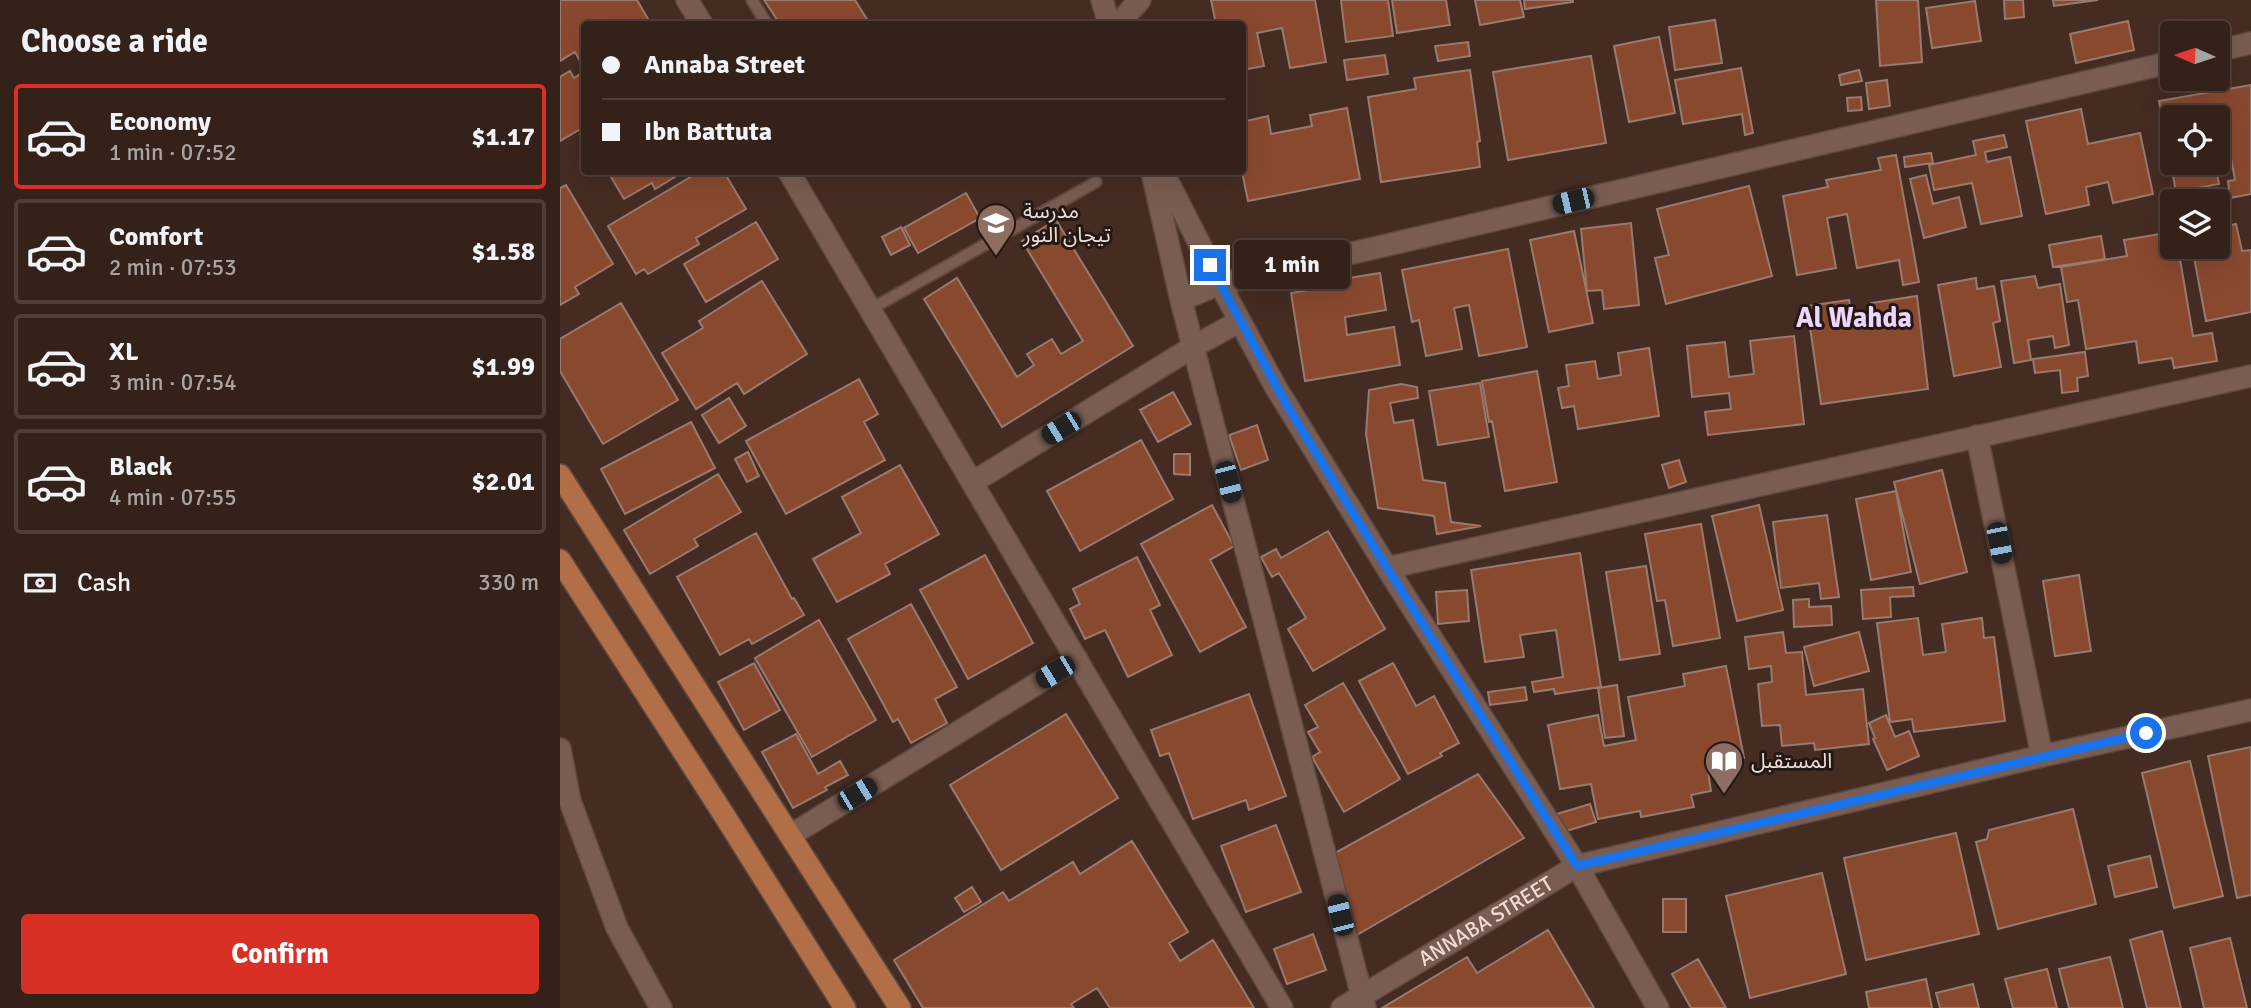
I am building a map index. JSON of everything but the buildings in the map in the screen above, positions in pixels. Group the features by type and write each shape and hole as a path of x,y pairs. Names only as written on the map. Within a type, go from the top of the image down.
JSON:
{"main road":[{"path":"560,475 900,1008"},
{"path":"560,560 845,1008"}],"street":[{"path":"687,0 700,21"},
{"path":"1102,0 1108,21"},
{"path":"1121,21 1140,0"},
{"path":"2230,48 2251,43"},
{"path":"1181,300 1220,284 2160,65"},
{"path":"791,175 1282,1008"},
{"path":"1153,175 1181,300 1363,1002"},
{"path":"1165,175 1275,386 1387,568 1577,866 1658,1008"},
{"path":"973,482 1240,321"},
{"path":"1387,568 2251,376"},
{"path":"1977,436 2042,756"},
{"path":"791,835 1077,659"},
{"name":"ANNABA STREET","path":"1342,1008 1363,1002 1577,866 2042,756 2251,710"},
{"path":"560,749 570,801 617,928 661,1008"}],"lane":[{"path":"752,0 765,21"},
{"path":"871,309 1096,182"}],"place":[{"name":"مدرسة تيجان النور","path":"996,257"},
{"name":"المستقبل","path":"1724,795"}],"district":[{"name":"Al Wahda","path":"1854,317"}],"route":[{"path":"1210,265 1289,409 1577,866 2146,733"}]}
